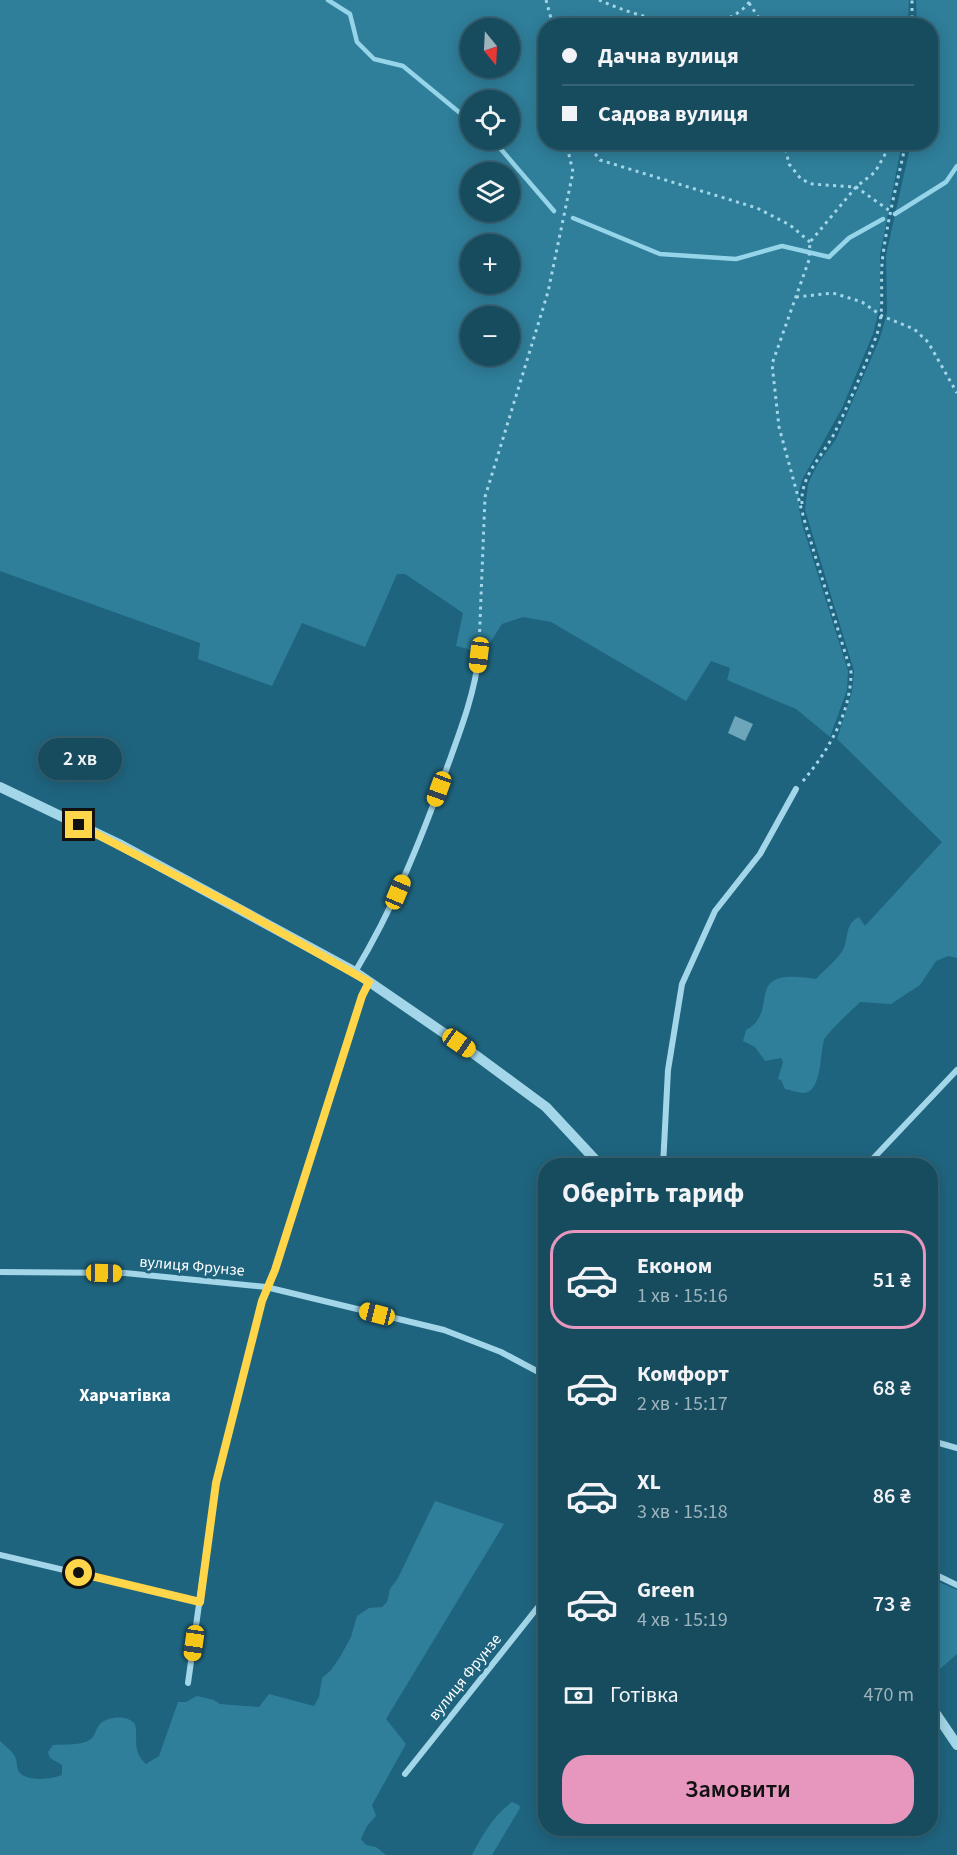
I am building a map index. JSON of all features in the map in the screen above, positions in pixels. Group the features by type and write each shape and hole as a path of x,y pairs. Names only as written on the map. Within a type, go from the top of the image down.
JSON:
{"street":[{"path":"355,972 398,892 423,833 470,702 479,655"},
{"path":"0,787 119,844 355,972 470,1051 546,1107 594,1158"},
{"path":"663,1158 668,1070 682,984 715,911 760,854 796,789"},
{"path":"188,1683 216,1483 266,1287 275,1270 362,996 369,982"},
{"path":"874,1158 957,1070"},
{"name":"вулиця Фрунзе","path":"0,1272 125,1274 266,1287 444,1330 501,1352 538,1372"},
{"path":"938,1443 957,1448"},
{"path":"0,1555 200,1602"},
{"path":"938,1576 957,1585"},
{"name":"вулиця Фрунзе","path":"405,1774 538,1607"},
{"path":"938,1717 957,1745"}],"path":[{"path":"546,0 551,18"},
{"path":"599,0 656,18"},
{"path":"912,0 912,18"},
{"path":"730,18 750,2 759,18"},
{"path":"479,655 485,497 548,292 573,172 568,150"},
{"path":"592,150 600,160 757,208 790,225 810,242"},
{"path":"786,150 789,164 801,179 812,184 856,187 890,211"},
{"path":"796,789 820,760 834,736 851,681 848,657 802,510 779,427 772,364 808,260 810,242 856,187 875,172 887,150"},
{"path":"802,510 801,495 805,482 845,411 882,316 883,256 890,211 904,150"},
{"path":"795,297 833,293 862,302 882,316 914,329 928,342 957,393"}],"shaded area":[{"path":"0,0 909,0 908,18 538,18 538,150 901,150 880,255 880,306 873,334 842,408 802,480 799,492 799,509 803,527 848,671 847,690 830,737 796,709 727,680 730,668 711,661 686,701 551,622 523,617 502,624 486,649 476,651 456,646 463,613 405,574 397,574 365,647 302,623 272,686 198,659 200,643 0,571"},
{"path":"916,0 957,0 957,958 948,956 936,961 920,985 891,1004 860,1002 824,1040 817,1079 810,1091 802,1093 785,1089 781,1080 778,1079 783,1062 781,1058 765,1061 755,1047 743,1041 746,1030 756,1022 762,1012 769,984 777,979 792,977 816,979 843,950 849,928 854,920 859,917 865,926 942,842 837,739 852,692 854,671 805,510 808,484 817,465 836,439 880,338 887,313 886,255 909,150 938,150 938,18 917,18"},
{"path":"435,1501 504,1524 386,1719 406,1744 372,1805 376,1816 367,1826 361,1839 366,1845 376,1847 386,1855 0,1855 0,1741 15,1756 20,1773 34,1779 46,1778 62,1775 62,1765 50,1758 48,1752 53,1745 78,1744 87,1741 93,1737 99,1725 108,1719 121,1718 133,1722 138,1753 146,1764 159,1756 178,1702 186,1702 197,1696 214,1700 220,1704 259,1707 269,1694 314,1706 319,1697 322,1678 340,1657 351,1637 357,1616 369,1608 382,1607 387,1602 390,1589 398,1578"},
{"path":"938,1582 957,1590 957,1654 938,1671"},
{"path":"512,1802 520,1808 492,1855 472,1855 489,1826"}],"building":[{"path":"735,716 753,724 745,741 728,733"}],"waterway":[{"path":"328,0 350,14 357,42 374,59 403,66 460,113"},
{"path":"502,150 554,211"},
{"path":"895,214 946,182 957,166"},
{"path":"573,218 660,254 736,259 782,246 829,257 849,238 883,219"}],"district":[{"name":"Харчатівка","path":"125,1395"}],"route":[{"path":"79,825 238,908 355,972 369,982 362,996 275,1270 262,1301 216,1483 200,1602 79,1573"}]}
